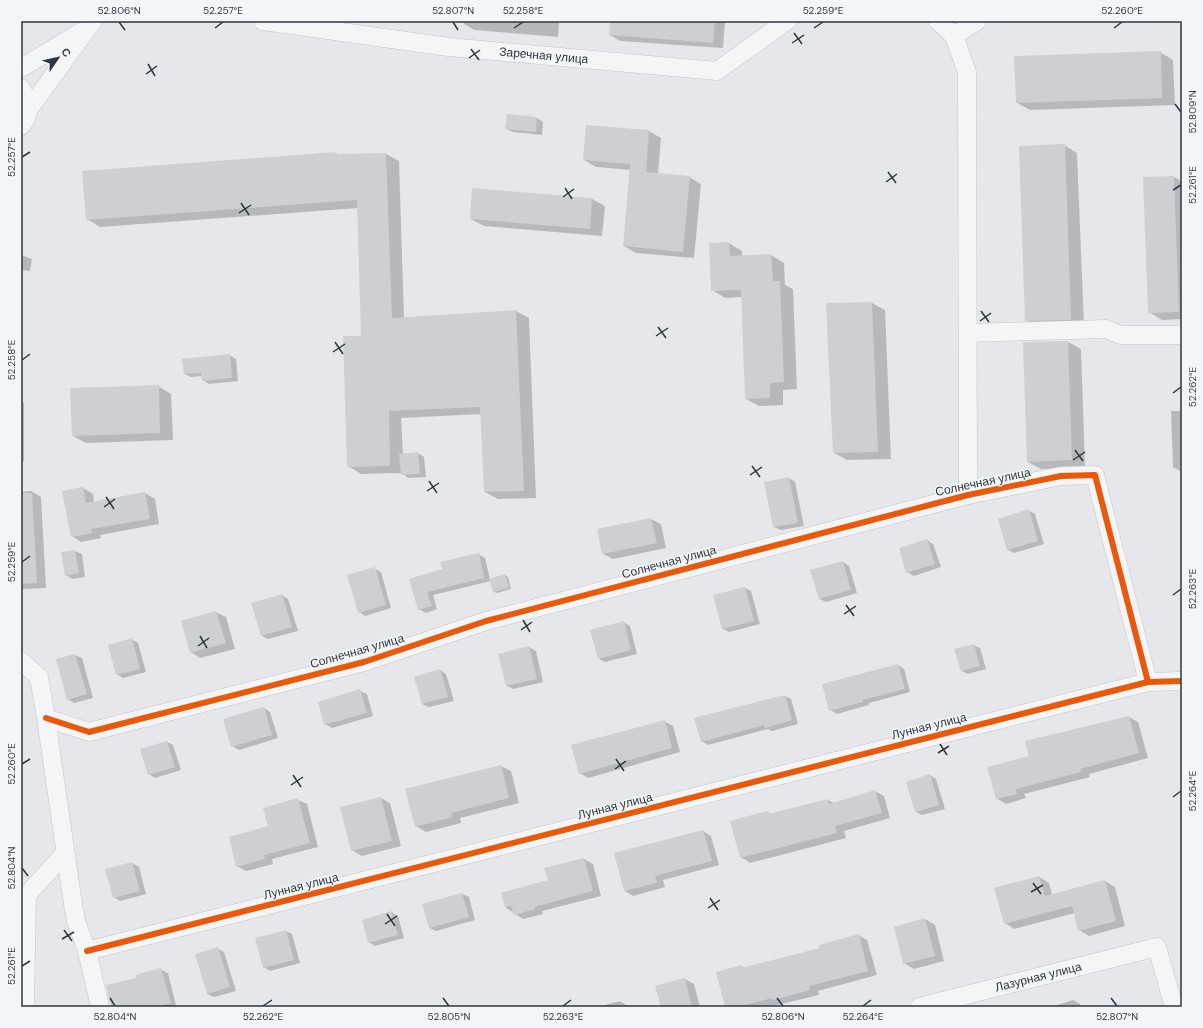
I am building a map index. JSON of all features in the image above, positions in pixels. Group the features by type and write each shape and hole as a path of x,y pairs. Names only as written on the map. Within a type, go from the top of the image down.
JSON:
{"street":[{"name":"Заречная улица","path":"263,21 449,47 717,71 787,21"},
{"path":"938,21 954,36 967,72 968,494"},
{"path":"954,36 977,21"},
{"path":"21,68 90,25"},
{"path":"21,126 29,110 90,25"},
{"path":"21,88 27,99 29,110"},
{"path":"968,333 1106,329 1121,335 1182,335"},
{"name":"Солнечная улица","path":"46,718 89,732 364,662 486,621 968,494 1061,476 1096,475 1148,682"},
{"path":"21,661 39,677 76,921 87,951 100,1007"},
{"name":"Лунная улица","path":"87,951 1148,682 1182,681"},
{"path":"25,1007 27,896 65,853"},
{"name":"Лазурная улица","path":"919,1007 1156,946 1174,1007"}],"building":[{"path":"610,21 715,21 713,43 609,35"},
{"path":"1161,51 1162,98 1016,103 1014,56"},
{"path":"507,114 537,117 536,132 505,129"},
{"path":"586,125 649,130 646,172 690,176 683,252 623,246 630,164 583,160"},
{"path":"1065,144 1071,320 1025,321 1019,146"},
{"path":"336,152 337,154 386,153 392,318 516,310 524,491 484,492 480,407 389,411 390,466 347,467 343,336 361,336 357,200 86,220 82,171"},
{"path":"1174,176 1179,312 1148,313 1143,177"},
{"path":"472,188 592,198 590,229 470,219"},
{"path":"729,242 730,256 771,254 773,281 780,281 784,382 770,383 770,398 745,399 741,290 711,291 709,243"},
{"path":"872,302 878,452 833,453 826,303"},
{"path":"1068,341 1072,460 1027,462 1023,342"},
{"path":"230,354 232,378 202,381 201,373 184,374 182,359"},
{"path":"159,385 160,433 72,436 70,388"},
{"path":"418,452 420,474 401,475 399,454"},
{"path":"789,477 798,523 773,527 764,482"},
{"path":"83,487 86,503 145,492 150,519 91,529 92,533 71,537 62,491"},
{"path":"21,493 32,493 37,583 21,584"},
{"path":"1029,509 1038,541 1007,550 998,519"},
{"path":"651,518 657,543 602,554 597,529"},
{"path":"927,539 935,564 906,573 899,548"},
{"path":"75,550 79,573 65,576 61,552"},
{"path":"479,553 484,578 427,592 432,606 418,610 409,579 442,569 440,562"},
{"path":"843,561 851,590 819,599 810,570"},
{"path":"375,567 386,605 358,613 347,575"},
{"path":"505,574 509,588 493,592 489,579"},
{"path":"745,587 754,621 722,629 713,595"},
{"path":"282,594 292,627 261,636 251,603"},
{"path":"216,611 226,643 190,653 181,621"},
{"path":"624,621 631,650 598,659 590,630"},
{"path":"132,638 140,669 116,675 108,645"},
{"path":"974,644 980,666 961,671 954,649"},
{"path":"529,646 537,679 506,686 498,654"},
{"path":"75,654 87,694 67,700 56,659"},
{"path":"898,664 905,689 829,711 822,684"},
{"path":"440,669 448,697 422,704 414,677"},
{"path":"360,689 367,713 324,725 318,702"},
{"path":"785,695 792,720 765,728 764,725 701,742 694,718"},
{"path":"264,707 272,735 231,747 223,719"},
{"path":"1129,716 1139,753 1080,769 1081,772 1016,789 1017,794 996,799 987,767 1029,756 1025,741"},
{"path":"665,720 672,748 579,774 571,745"},
{"path":"167,741 175,767 148,775 140,749"},
{"path":"501,765 509,798 451,813 452,817 415,827 405,789"},
{"path":"930,774 939,805 915,812 906,782"},
{"path":"875,790 882,813 835,826 837,833 740,858 730,821 767,811 768,814 828,799 829,804"},
{"path":"381,797 392,841 351,851 340,807"},
{"path":"298,798 310,843 264,855 265,859 236,867 229,837 268,826 263,808"},
{"path":"703,830 712,861 655,876 657,883 624,891 614,853"},
{"path":"584,858 593,891 534,907 535,909 514,915 511,906 505,907 501,893 548,880 544,868"},
{"path":"132,862 140,891 113,898 105,869"},
{"path":"1039,876 1045,896 1105,880 1116,921 1078,931 1072,906 1004,924 994,888"},
{"path":"462,893 469,917 429,928 422,904"},
{"path":"391,911 398,935 368,943 362,920"},
{"path":"925,918 935,956 903,964 894,927"},
{"path":"286,930 294,960 263,968 255,938"},
{"path":"859,934 868,971 809,986 810,990 773,1000 772,998 738,1007 725,1007 716,972 742,965 742,968 820,948 819,945"},
{"path":"218,947 230,987 207,994 195,954"},
{"path":"161,968 171,1003 155,1007 111,1007 106,985 136,978 135,975"},
{"path":"685,978 692,1007 661,1007 655,986"}],"cycle path":[{"path":"46,718 89,732 364,662 486,621 968,495 1061,476 1095,475 1148,682"},
{"path":"87,951 1148,682 1182,681"}]}
